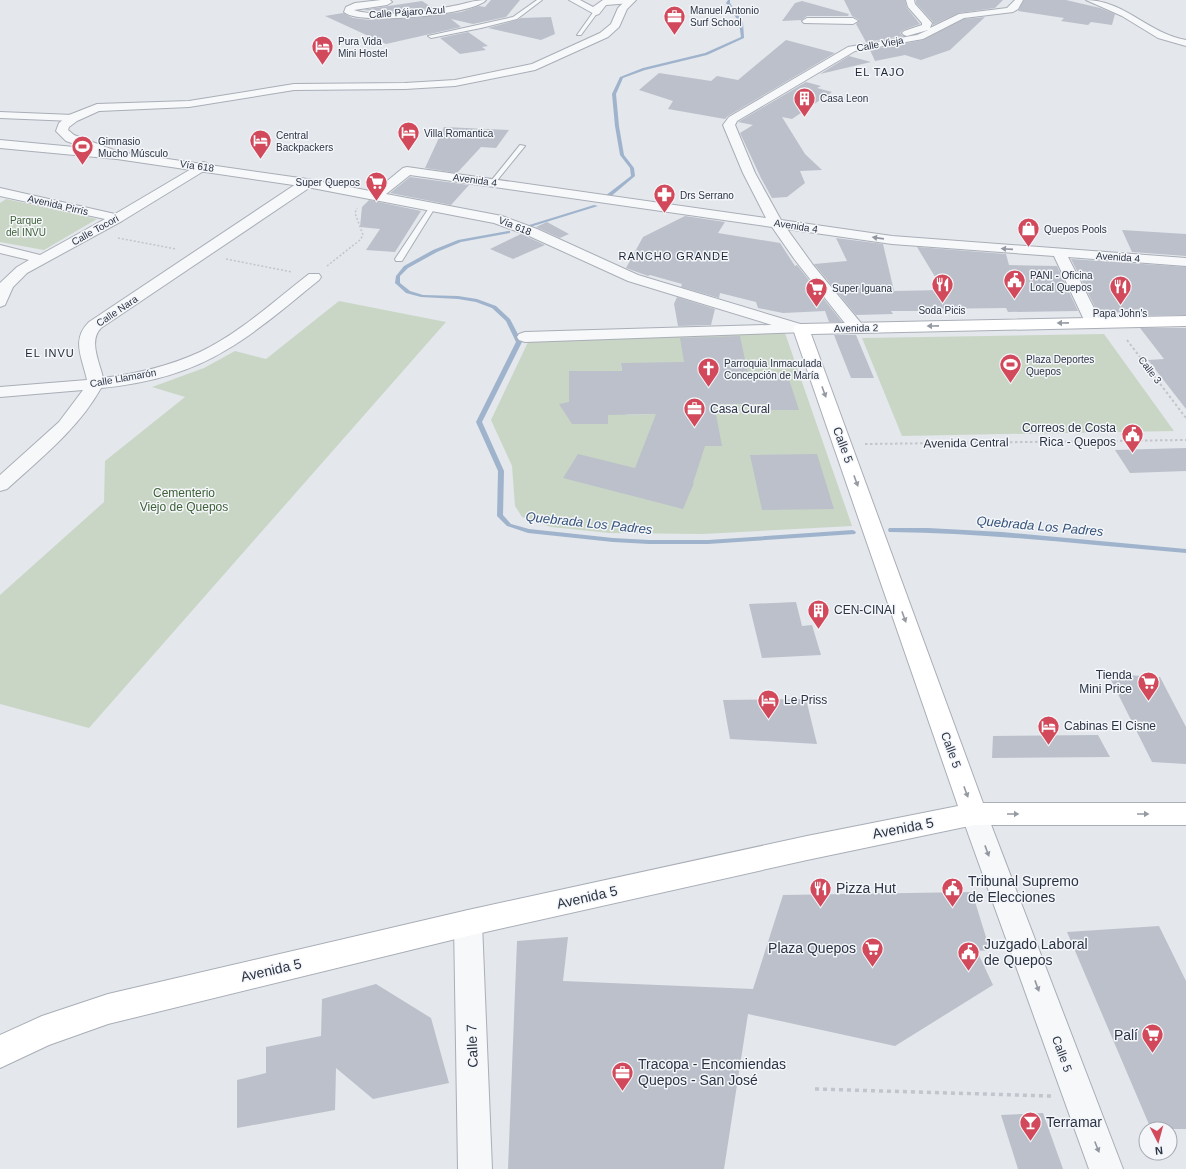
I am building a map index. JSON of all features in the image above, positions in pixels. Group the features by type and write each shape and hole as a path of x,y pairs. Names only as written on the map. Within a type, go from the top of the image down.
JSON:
{"main road":[{"name":"Avenida 2","path":"801,329 1186,321"},
{"name":"Calle 5","path":"801,329 974,814"},
{"name":"Avenida 5","path":"0,1052 42,1032 108,1009 468,923 807,848 974,814 1186,814"}],"street":[{"name":"Calle Pájaro Azul","path":"383,1 355,6 349,9 349,12 367,16 440,11 463,7 482,0"},
{"path":"573,0 596,12 597,8 603,3 631,0"},
{"path":"0,115 73,118 97,108 148,107 189,104 294,88 405,86 455,83 536,68 604,35 615,25 624,8 631,0"},
{"path":"852,49 878,39 917,31 926,27 927,23 911,5 910,0"},
{"name":"Calle Vieja","path":"776,223 740,156 729,126 732,119 821,65 852,49 920,37 950,20 962,16 1010,10 1015,7 1019,0"},
{"path":"1090,0 1125,14 1162,38 1186,44"},
{"path":"807,21 853,21"},
{"path":"852,49 860,39"},
{"name":"Vía 618","path":"73,118 63,126 62,131 70,138 117,155 203,166 373,194 497,219 516,225 606,267 634,278 801,329"},
{"path":"0,144 117,155"},
{"name":"Calle Tocori","path":"0,302 6,285 12,278 40,259 117,218 203,166"},
{"name":"Avenida 4","path":"373,194 407,171 493,182 892,240 1186,262"},
{"name":"Calle Nara","path":"96,383 86,340 88,332 95,325 307,183"},
{"name":"Avenida Pirrís","path":"0,192 117,218"},
{"path":"776,223 792,248 857,328"},
{"path":"0,249 40,259"},
{"path":"1059,253 1093,322"},
{"name":"Calle Llamarón","path":"0,392 96,383 141,376 178,366 205,355 227,343 314,277"},
{"name":"Avenida 2","path":"525,337 801,329"},
{"path":"0,485 70,422 87,400 96,383"},
{"name":"Calle 5","path":"974,814 1106,1169"},
{"name":"Calle 7","path":"468,923 475,1169"}],"lane":[{"path":"430,36 481,27 514,18 540,0"},
{"path":"579,34 596,12"},
{"path":"493,182 522,146"},
{"path":"399,259 433,206"}],"path":[{"path":"314,277 360,240 363,235 355,213 373,194"},
{"name":"Calle 3","path":"1114,322 1186,418"},
{"name":"Avenida Central","path":"843,444 1186,440"},
{"path":"815,1089 1078,1097"}],"green space":[{"name":"Parque del INVU","path":"6,199 97,219 44,250 0,242 0,203"},
{"name":"Cementerio Viejo de Quepos","path":"339,301 446,322 89,728 0,704 0,595 104,502 105,461 185,397 152,387 204,368 235,351 266,359"},
{"path":"785,333 852,526 703,534 610,533 551,527 522,517 515,506 512,466 491,420 528,342","holes":["621,363 648,363 650,375 787,373 798,410 769,410 767,404 655,405 656,414 626,415"]},
{"name":"Plaza Deportes Quepos","path":"1104,334 1174,431 902,436 862,338"}],"building":[{"path":"491,0 520,0 506,17 473,24 451,19 461,27 386,44 325,16 343,13 353,18 370,20 415,18 461,12 479,6 485,7"},
{"path":"844,0 905,0 907,8 920,24 903,30 900,33 903,36 866,42 856,24 859,20 852,16"},
{"path":"916,0 1003,0 995,8 959,13 933,25 933,22 916,3"},
{"path":"1024,0 1066,0 1100,8 1115,14 1112,25 1091,22 1088,25 1061,21 1064,18 1018,11"},
{"path":"422,1 433,8 389,12 362,10"},
{"path":"802,1 849,14 848,16 807,16 802,20 782,21 795,3"},
{"path":"551,17 555,34 541,40 488,28 521,18"},
{"path":"985,17 950,50 921,60 905,55 875,61 870,50 923,40 964,19"},
{"path":"468,32 488,46 482,47 486,50 460,54 440,38"},
{"path":"786,40 835,53 725,119 668,109 673,101 639,90 659,73 711,81 717,76 738,80"},
{"path":"849,56 871,62 820,74"},
{"path":"806,82 821,86 817,88 832,92 792,119 782,117 805,154 822,170 800,171 805,183 787,197 772,198 740,133 753,125 738,122"},
{"path":"444,127 509,130 496,148 481,147 457,173 425,168"},
{"path":"410,177 469,185 451,205 390,193"},
{"path":"369,200 421,211 395,252 366,250 380,229 360,227 362,207"},
{"path":"685,216 725,222 718,233 780,243 795,266 797,265 842,322 829,322 825,311 783,313 758,308 756,302 720,293 719,298 681,287 682,284 650,275 648,276 626,268 643,237"},
{"path":"547,222 569,234 560,238 536,227"},
{"path":"1122,230 1186,234 1186,256 1132,252"},
{"path":"521,234 545,245 513,259 490,249"},
{"path":"836,238 883,244 894,291 943,290 917,247 1006,254 1009,265 1057,266 1078,311 1008,312 1006,308 929,309 930,311 891,311 893,314 856,315 814,264 847,261"},
{"path":"1071,259 1186,267 1186,315 1130,316 1127,312 1102,313 1097,311"},
{"path":"677,297 715,309 711,325 678,326 674,304"},
{"path":"1140,328 1186,328 1186,409 1148,360 1164,359"},
{"path":"834,335 856,335 874,378 851,378"},
{"path":"740,336 748,374 787,373 799,410 769,410 767,404 714,404 722,446 705,446 694,483 683,509 563,478 578,454 635,468 656,414 608,415 608,424 572,424 559,404 569,402 569,371 622,371 621,363 684,362 680,338"},
{"path":"1186,448 1186,471 1130,473 1115,450"},
{"path":"817,454 834,509 762,510 750,455"},
{"name":"CEN-CINAI","path":"796,602 802,626 812,625 821,655 762,658 749,604"},
{"name":"Tienda Mini Price","path":"1108,674 1160,677 1186,727 1186,764 1152,762"},
{"name":"Le Priss","path":"806,699 817,744 730,739 723,700"},
{"name":"Cabinas El Cisne","path":"1098,735 1110,757 992,758 993,736"},
{"name":"Tracopa - Encomiendas Quepos - San José","path":"972,892 990,950 977,951 993,985 895,1046 748,1014 724,1169 508,1169 517,941 568,937 563,981 753,989 783,895"},
{"name":"Palí","path":"1159,926 1186,981 1186,1129 1178,1129 1178,1121 1148,1121 1067,932"},
{"path":"376,984 431,1018 449,1083 373,1099 336,1068 335,1110 237,1128 237,1080 266,1073 266,1047 321,1036 322,999"},
{"name":"Terramar","path":"1043,1113 1063,1169 1018,1169 1001,1115"}],"waterway":[{"name":"Quebrada Los Padres","path":"607,197 633,176 632,168 622,155 617,126 614,94 622,77 644,69 706,54 743,37 741,22 728,3 729,0"},
{"name":"Quebrada Los Padres","path":"528,226 596,206"},
{"name":"Quebrada Los Padres","path":"508,232 460,241 435,251 406,267 398,276 397,283 408,292 423,296 477,300 494,307 508,320 519,342 479,422 501,471 500,516 509,525 528,531 613,540 649,542 708,542 853,532"},
{"name":"Quebrada Los Padres","path":"891,530 928,530 1002,534 1186,551"}],"place":[{"name":"Manuel Antonio Surf School","path":"674,36"},
{"name":"Pura Vida Mini Hostel","path":"322,66"},
{"name":"Casa Leon","path":"805,118"},
{"name":"Villa Romantica","path":"408,152"},
{"name":"Central Backpackers","path":"261,160"},
{"name":"Gimnasio Mucho Músculo","path":"83,166"},
{"name":"Super Quepos","path":"376,202"},
{"name":"Drs Serrano","path":"665,214"},
{"name":"Quepos Pools","path":"1028,248"},
{"name":"PANI - Oficina Local Quepos","path":"1014,300"},
{"name":"Soda Picis","path":"942,304"},
{"name":"Papa John's","path":"1120,306"},
{"name":"Super Iguana","path":"816,308"},
{"name":"Plaza Deportes Quepos","path":"1011,384"},
{"name":"Parroquia Inmaculada Concepción de María","path":"708,388"},
{"name":"Casa Cural","path":"694,428"},
{"name":"Correos de Costa Rica - Quepos","path":"1132,454"},
{"name":"CEN-CINAI","path":"818,630"},
{"name":"Tienda Mini Price","path":"1148,702"},
{"name":"Le Priss","path":"769,720"},
{"name":"Cabinas El Cisne","path":"1048,746"},
{"name":"Pizza Hut","path":"820,908"},
{"name":"Tribunal Supremo de Elecciones","path":"953,908"},
{"name":"Plaza Quepos","path":"872,968"},
{"name":"Juzgado Laboral de Quepos","path":"968,972"},
{"name":"Palí","path":"1153,1054"},
{"name":"Tracopa - Encomiendas Quepos - San José","path":"623,1092"},
{"name":"Terramar","path":"1031,1142"}],"district":[{"name":"EL TAJO","path":"880,72"},
{"name":"RANCHO GRANDE","path":"674,256"},
{"name":"EL INVU","path":"50,353"}]}
